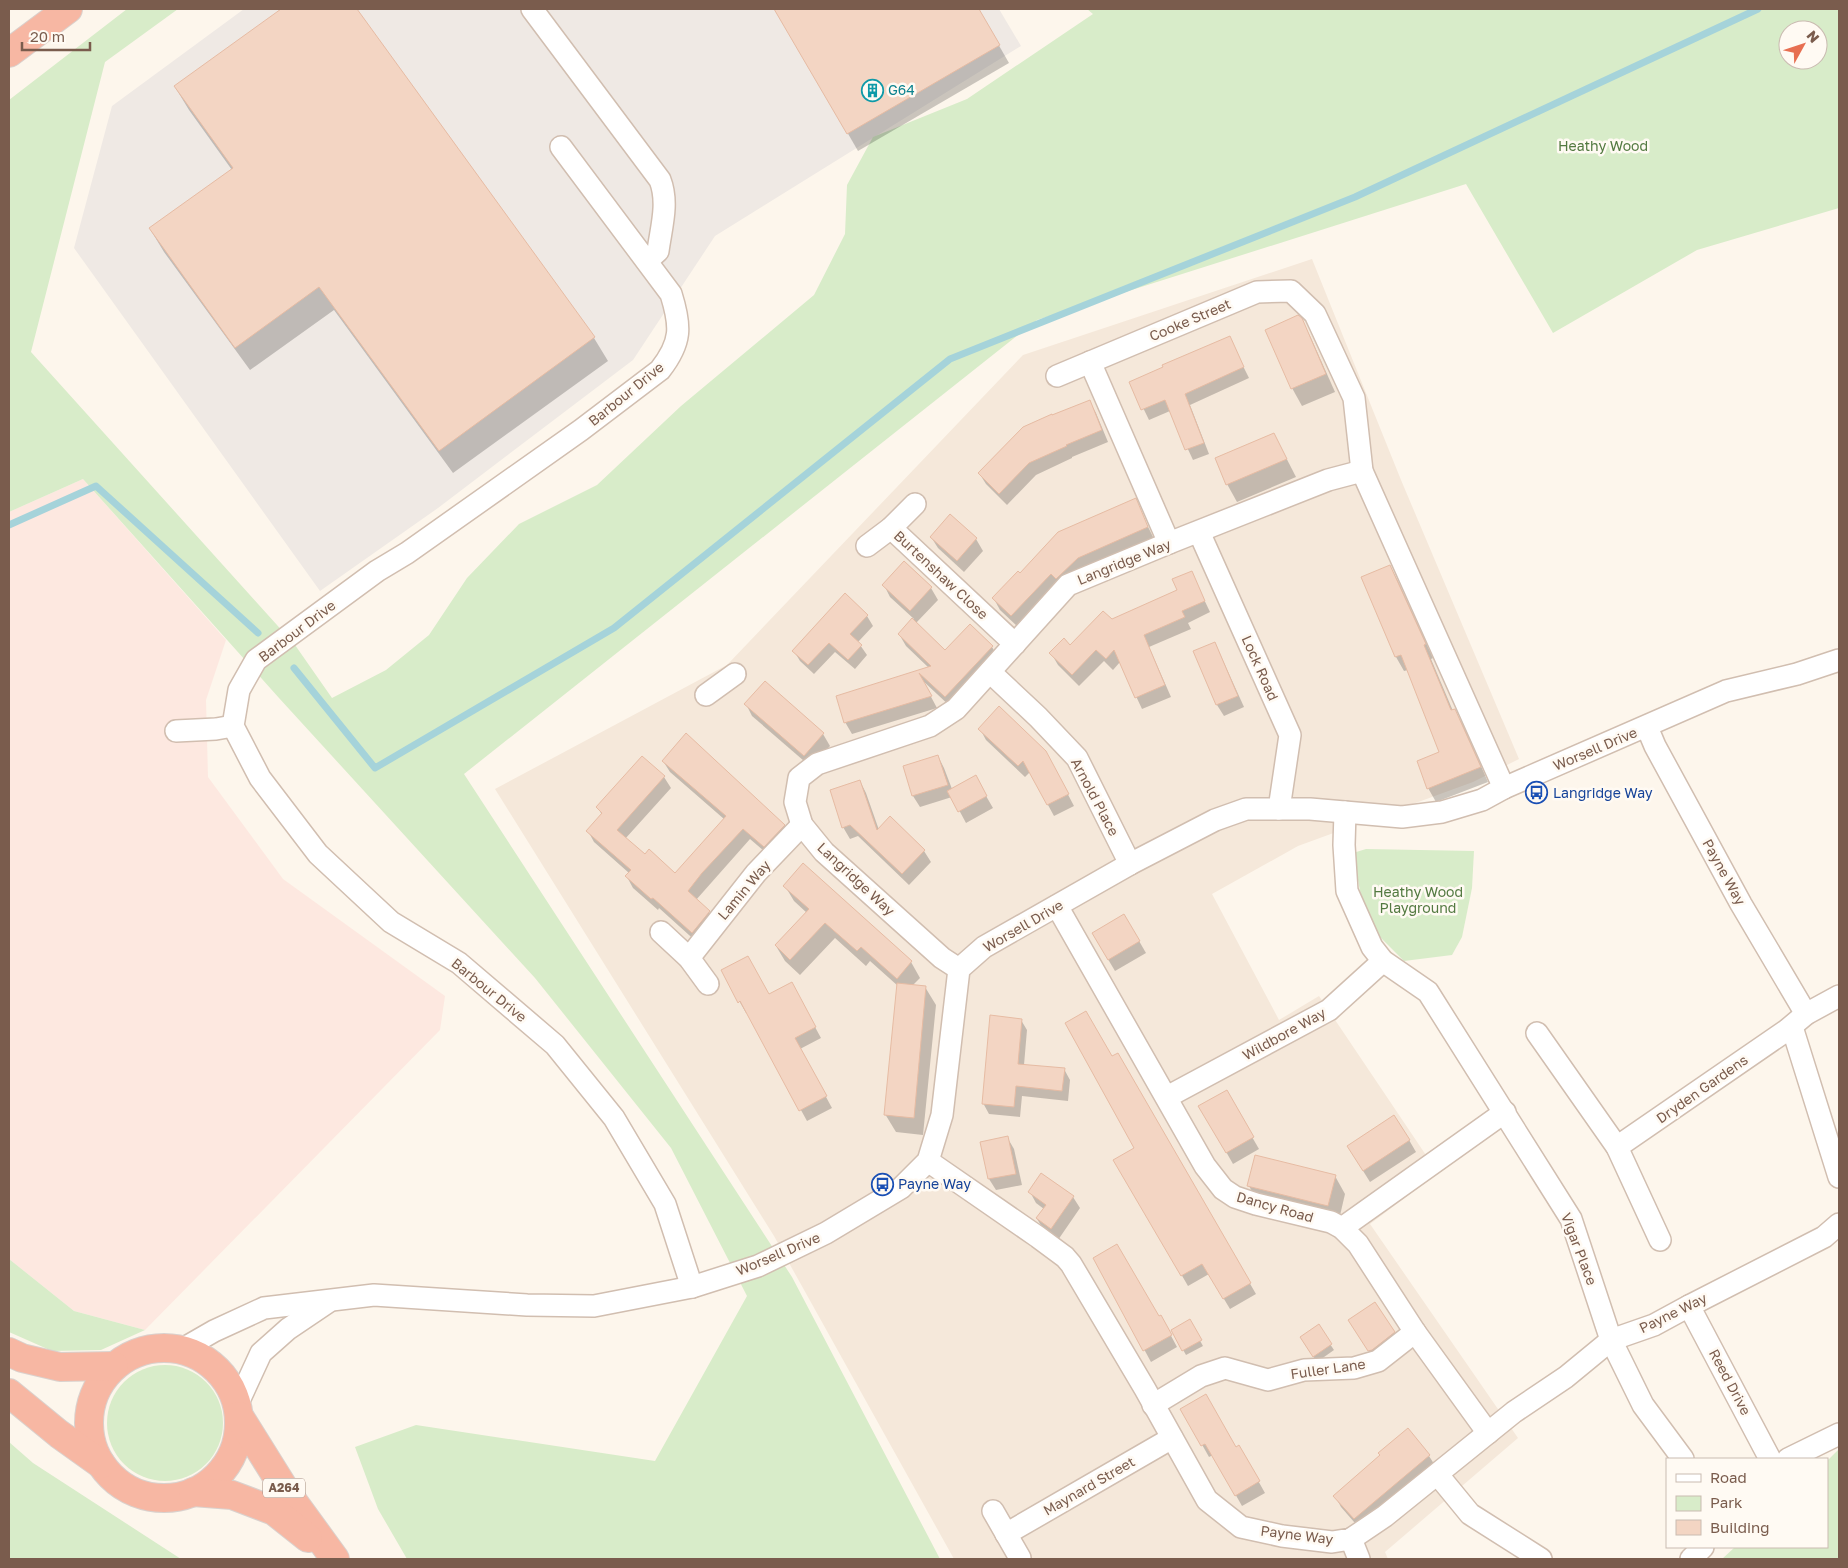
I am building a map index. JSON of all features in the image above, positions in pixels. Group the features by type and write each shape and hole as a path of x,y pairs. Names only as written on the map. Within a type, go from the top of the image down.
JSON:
{"highway":[{"path":"9,53 68,9"},
{"path":"9,1393 59,1434 101,1464 115,1480 132,1491 152,1497 172,1498 192,1492 209,1483 223,1469 233,1453 238,1435 238,1410 229,1386 217,1370 200,1357 181,1350 164,1348 146,1350 129,1356 114,1366 102,1380 94,1395 89,1413 89,1430 93,1448 101,1464"},
{"path":"9,1352 22,1358 60,1367 114,1366"},
{"name":"A264","path":"238,1410 287,1493 334,1558"},
{"name":"A264","path":"192,1492 232,1495 274,1511 334,1558"}],"street":[{"path":"532,9 660,180 664,190 664,210 658,251 647,261"},
{"name":"Barbour Drive","path":"561,147 671,294 678,315 679,330 669,358 660,370 581,430 407,553 377,571 256,660 239,690 233,726 260,778 318,854 391,922 459,963 555,1045 614,1118 665,1204 692,1287"},
{"name":"Cooke Street","path":"1090,362 1257,292 1291,291 1315,314 1354,398 1362,471"},
{"path":"1057,376 1090,362 1169,543"},
{"path":"1362,471 1504,788"},
{"name":"Langridge Way","path":"959,969 942,958 824,852 802,825 795,802 799,778 817,764 930,726 956,708 1068,585 1328,480 1362,471"},
{"name":"Burtenshaw Close","path":"915,504 891,528 1015,644"},
{"path":"867,546 891,528"},
{"name":"Lock Road","path":"1199,532 1290,735 1279,809"},
{"name":"Worsell Drive","path":"181,1350 214,1331 264,1308 374,1295 527,1305 594,1306 692,1287 758,1266 826,1234 901,1188 928,1162 942,1115 959,969 984,948 1130,864 1215,820 1246,809 1310,809 1402,817 1442,812 1482,800 1504,788 1726,691 1797,674 1839,660"},
{"name":"Arnold Place","path":"990,672 1038,717 1077,758 1130,864"},
{"path":"706,695 735,674"},
{"path":"176,730 216,729 233,726"},
{"name":"Payne Way","path":"1647,727 1655,746 1741,904 1795,1024 1839,1177"},
{"path":"1345,812 1344,845 1347,891 1372,948 1383,962"},
{"name":"Lamin Way","path":"689,958 756,873 802,825"},
{"name":"Dancy Road","path":"1056,906 1205,1166 1223,1189 1235,1197 1256,1204 1331,1222 1342,1228 1358,1244 1415,1332 1488,1433"},
{"path":"661,932 689,958 708,984"},
{"name":"Wildbore Way","path":"1167,1097 1329,1010 1383,962"},
{"name":"Vigar Place","path":"1383,962 1428,992 1571,1220 1611,1340 1644,1405 1682,1458"},
{"name":"Dryden Gardens","path":"1618,1148 1795,1024 1839,996"},
{"path":"1537,1033 1618,1148 1660,1240"},
{"path":"1342,1228 1504,1112"},
{"name":"Payne Way","path":"928,1162 1065,1257 1091,1297 1207,1500 1240,1527 1282,1536 1332,1542 1352,1538 1385,1516 1514,1412 1566,1377 1611,1340 1654,1325 1824,1237 1839,1224"},
{"name":"Worsell Drive","path":"238,1410 261,1353 288,1329 330,1300"},
{"name":"Reed Drive","path":"1689,1306 1769,1458"},
{"name":"Fuller Lane","path":"1153,1405 1201,1376 1224,1368 1268,1380 1304,1370 1354,1368 1378,1361 1415,1332"},
{"path":"1790,1458 1839,1434"},
{"name":"Maynard Street","path":"1006,1534 1172,1438"},
{"path":"1438,1475 1470,1514 1541,1559"},
{"path":"993,1511 1020,1558"},
{"path":"1352,1538 1359,1559"},
{"path":"1691,1559 1702,1548"}],"shaded area":[{"path":"244,9 999,9 1021,46 715,236 633,360 438,508 320,591 74,248 112,106"},
{"path":"1312,259 1401,480 1519,759 1473,782 1298,846 1212,894 1279,1020 1319,996 1438,1173 1370,1224 1518,1438 1385,1552 1388,1559 954,1559 774,1236 495,789 727,665 1023,355"},
{"path":"83,479 226,640 206,700 208,777 283,879 445,996 440,1030 145,1330 74,1311 9,1259 9,512"}],"green space":[{"name":"Heathy Wood","path":"127,9 178,9 105,62 31,352 295,645 332,698 386,670 429,635 467,578 519,524 597,485 681,406 814,295 845,234 847,185 873,137 967,99 1093,14 1087,9 1839,9 1839,208 1697,250 1553,333 1466,184 1037,320 464,774 792,1277 940,1559 407,1559 378,1509 355,1447 416,1425 655,1461 747,1296 671,1148 535,978 279,698 83,479 9,512 9,100"},
{"name":"Heathy Wood Playground","path":"1366,849 1474,851 1472,888 1462,937 1452,955 1404,961 1378,935 1361,896 1353,853"},
{"path":"9,1259 74,1311 145,1330 101,1350 52,1351 9,1332"},
{"path":"165,1365 187,1369 197,1374 206,1382 214,1391 219,1401 223,1423 219,1445 214,1455 206,1464 197,1472 187,1477 165,1481 143,1477 133,1472 124,1464 116,1455 111,1445 107,1423 111,1401 116,1391 124,1382 133,1374 143,1369"},
{"path":"9,1442 33,1463 181,1559 9,1559"},
{"path":"1839,1449 1839,1559 1722,1559 1734,1548 1828,1548 1828,1460"}],"building":[{"path":"281,9 357,9 595,337 439,451 319,287 235,348 149,228 233,168 174,86"},
{"name":"G64","path":"774,9 979,9 1000,45 847,134"},
{"path":"1298,315 1302,318 1326,374 1291,389 1265,330"},
{"path":"1230,336 1244,367 1185,394 1204,443 1185,450 1165,400 1141,410 1129,382 1163,367 1162,365"},
{"path":"1090,400 1102,430 1029,463 999,494 978,473 1023,427"},
{"path":"1274,433 1287,459 1226,485 1215,458"},
{"path":"1136,498 1148,527 1078,558 1056,579 1051,574 1011,616 992,598 1018,571 1020,573 1058,532"},
{"path":"950,514 977,538 957,561 930,537"},
{"path":"904,561 932,587 910,611 882,585"},
{"path":"1390,565 1426,644 1424,645 1451,710 1455,709 1481,767 1427,789 1417,761 1439,752 1401,655 1395,657 1361,577"},
{"path":"1192,571 1205,601 1182,611 1185,617 1144,635 1165,685 1135,698 1114,650 1106,659 1096,650 1072,675 1049,653 1064,638 1070,645 1103,611 1112,619 1177,590 1172,579"},
{"path":"845,593 868,615 850,634 862,645 848,660 829,643 808,665 792,651"},
{"path":"912,618 945,650 970,624 993,646 945,697 919,673 932,696 844,723 836,696 931,666 898,634"},
{"path":"1215,642 1238,696 1216,705 1193,651"},
{"path":"765,681 824,733 804,756 744,704"},
{"path":"999,706 1046,751 1069,794 1047,805 1023,761 1018,766 978,729"},
{"path":"686,733 785,825 764,847 743,829 702,873 688,891 710,911 692,933 625,876 631,870 586,831 602,813 596,807 642,756 665,776 617,830 645,854 649,849 675,873 726,816 662,761"},
{"path":"938,755 948,785 912,796 903,766"},
{"path":"976,775 987,796 958,812 947,791"},
{"path":"860,780 877,830 890,816 925,850 902,874 850,825 842,828 830,790"},
{"path":"803,863 912,961 897,979 861,947 857,951 825,923 790,960 775,945 809,909 783,886"},
{"path":"1124,914 1140,941 1108,960 1092,933"},
{"path":"748,956 769,994 792,982 816,1027 795,1038 827,1096 799,1111 740,1001 738,1003 721,970"},
{"path":"897,983 926,986 914,1118 884,1115"},
{"path":"1086,1011 1112,1056 1118,1053 1251,1283 1223,1299 1202,1264 1181,1276 1113,1160 1134,1148 1065,1023"},
{"path":"990,1015 1022,1019 1018,1064 1065,1068 1062,1091 1016,1086 1014,1107 982,1104"},
{"path":"1227,1090 1254,1137 1226,1153 1198,1106"},
{"path":"1394,1115 1410,1140 1363,1171 1347,1146"},
{"path":"1008,1136 1016,1174 988,1179 980,1142"},
{"path":"1255,1155 1336,1175 1328,1206 1247,1186"},
{"path":"1041,1173 1074,1196 1051,1229 1036,1218 1046,1205 1028,1192"},
{"path":"1117,1244 1172,1335 1143,1351 1093,1258"},
{"path":"1375,1302 1395,1332 1368,1351 1348,1320"},
{"path":"1190,1319 1202,1340 1182,1351 1171,1330"},
{"path":"1319,1324 1332,1344 1313,1357 1300,1337"},
{"path":"1206,1394 1236,1447 1239,1445 1260,1481 1235,1496 1205,1444 1201,1446 1180,1409"},
{"path":"1408,1428 1430,1455 1354,1519 1333,1496 1380,1455 1378,1453"}],"waterway":[{"path":"294,668 375,768 614,628 950,359 1355,197 1758,9"},
{"path":"9,525 96,486 258,633"}],"place":[{"name":"G64","path":"872,90"},
{"name":"Langridge Way","path":"1537,793"},
{"name":"Payne Way","path":"882,1184"}]}
